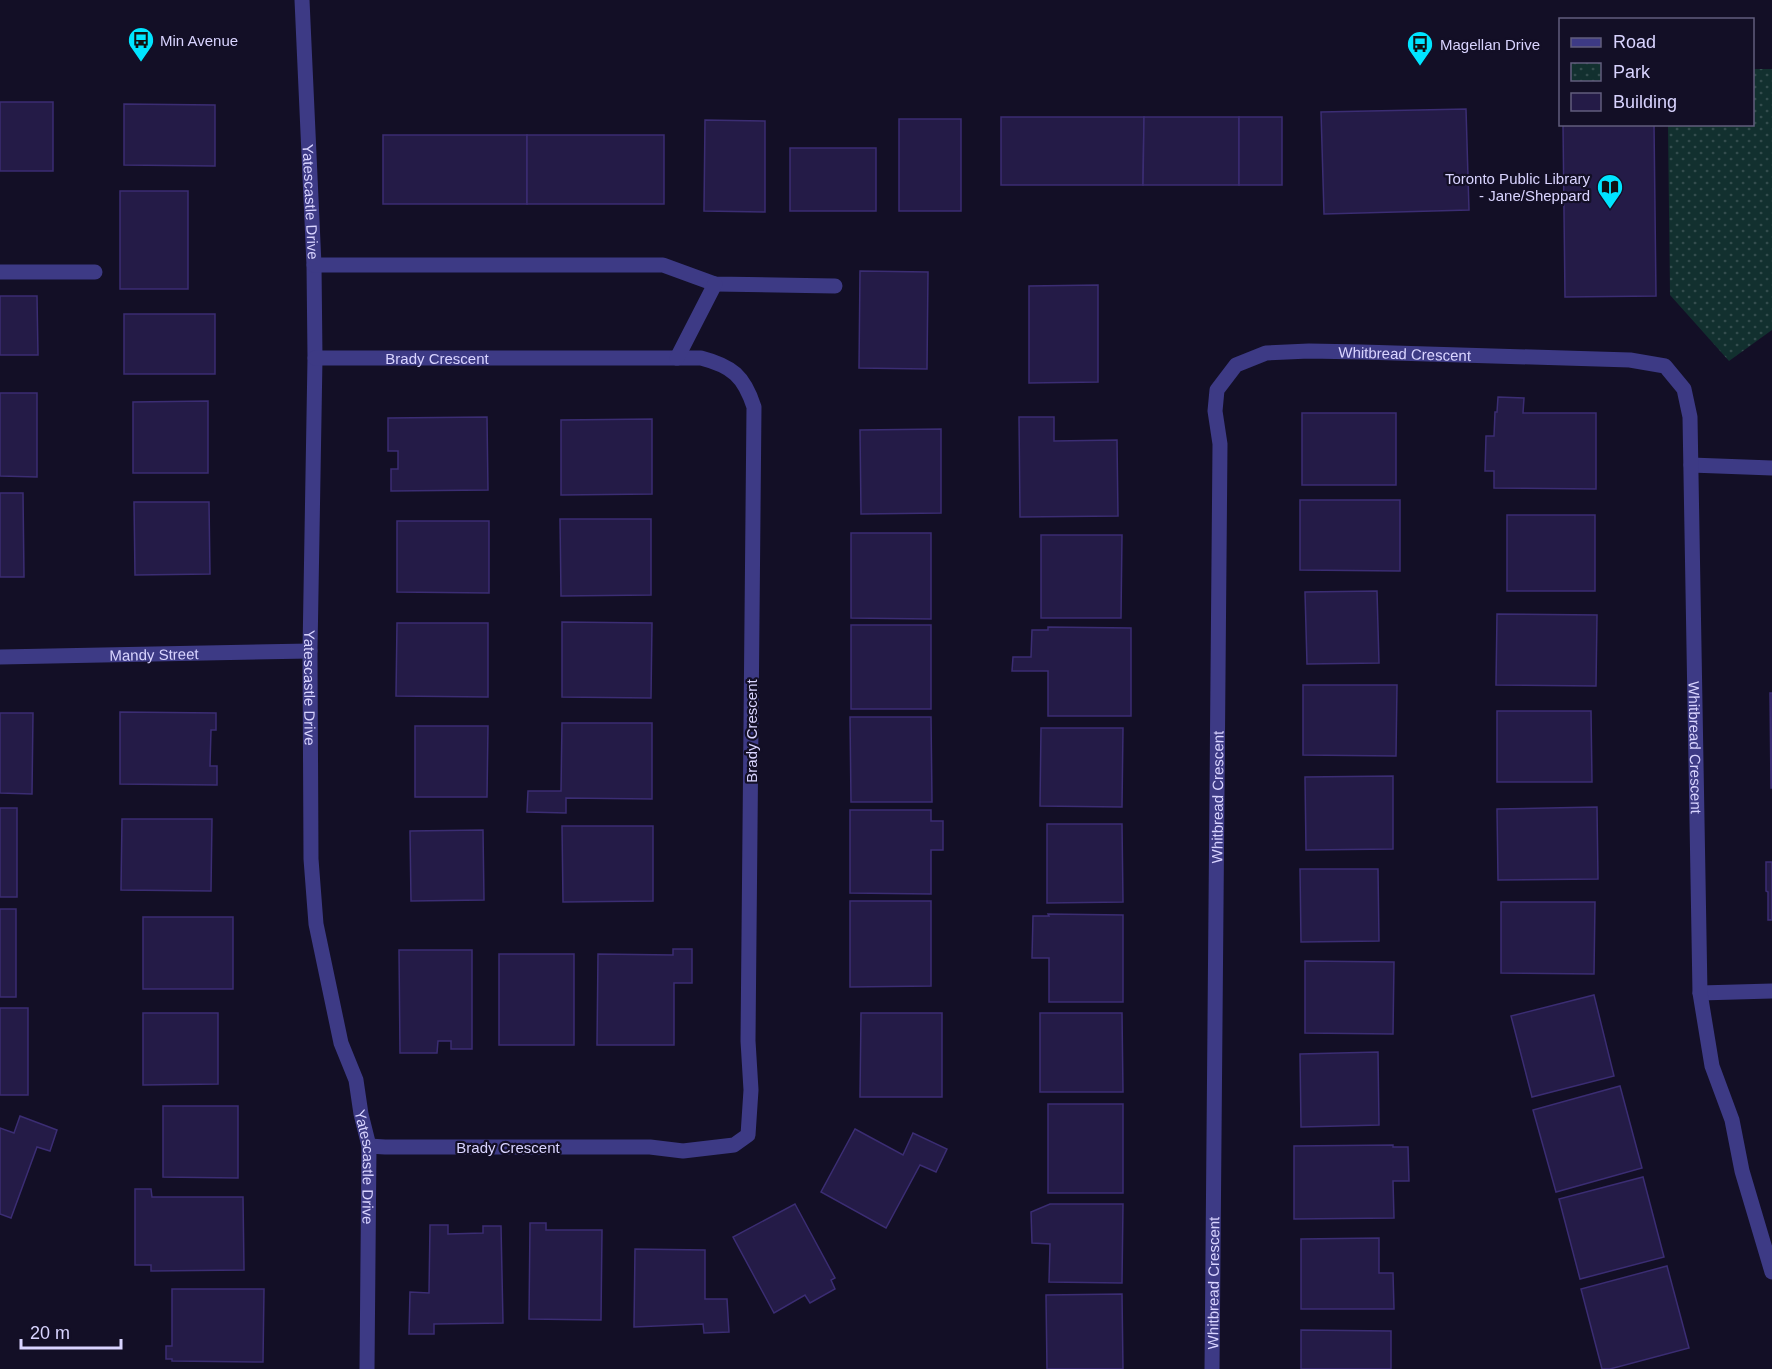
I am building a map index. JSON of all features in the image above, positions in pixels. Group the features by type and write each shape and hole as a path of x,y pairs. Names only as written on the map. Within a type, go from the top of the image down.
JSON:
{"street":[{"name":"Yatescastle Drive","path":"302,0 314,265 315,358 310,651 311,859 316,924 341,1043 356,1080 369,1146 368,1369"},
{"path":"314,265 663,264 715,284 836,286"},
{"path":"0,272 95,272"},
{"path":"677,358 715,284"},
{"name":"Whitbread Crescent","path":"1212,1369 1220,444 1215,411 1217,390 1236,364 1266,353 1351,352 1630,360 1665,366 1684,388 1690,417 1700,993 1713,1066 1732,1120 1742,1171 1772,1272"},
{"name":"Brady Crescent","path":"315,358 701,358 721,363 733,371 749,392 754,407 748,1041 751,1090 748,1135 734,1145 683,1151 650,1147 369,1146"},
{"path":"1691,465 1772,468"},
{"name":"Mandy Street","path":"0,657 310,651"},
{"path":"1700,993 1772,991"}],"green space":[{"path":"1754,69 1772,69 1772,330 1729,361 1670,295 1668,126 1754,126"}],"building":[{"path":"0,102 53,102 53,171 0,171"},
{"path":"124,104 215,105 215,166 124,165"},
{"path":"1466,109 1469,210 1324,214 1321,112"},
{"path":"1001,117 1144,117 1143,185 1001,185"},
{"path":"1144,117 1239,117 1239,185 1143,185"},
{"path":"1239,117 1282,117 1282,185 1239,185"},
{"path":"899,119 961,119 961,211 899,211"},
{"path":"705,120 765,121 765,212 704,211"},
{"name":"Toronto Public Library - Jane/Sheppard","path":"1563,126 1654,126 1656,296 1565,297"},
{"path":"383,135 527,135 527,204 383,204"},
{"path":"527,135 664,135 664,204 527,204"},
{"path":"790,148 876,148 876,211 790,211"},
{"path":"120,191 188,191 188,289 120,289"},
{"path":"860,271 928,272 927,369 859,368"},
{"path":"1098,285 1098,382 1029,383 1029,286"},
{"path":"0,296 37,296 38,355 0,355"},
{"path":"124,314 215,314 215,374 124,374"},
{"path":"0,393 37,393 37,477 0,476"},
{"path":"1498,397 1524,398 1523,413 1596,413 1596,489 1494,488 1494,471 1485,471 1486,436 1494,436"},
{"path":"208,401 208,473 133,473 133,402"},
{"path":"1302,413 1396,413 1396,485 1302,485"},
{"path":"487,417 488,490 391,491 391,469 398,469 398,451 388,451 388,418"},
{"path":"1019,417 1054,417 1054,441 1117,440 1118,516 1020,517"},
{"path":"652,419 652,494 561,495 561,420"},
{"path":"941,429 941,513 861,514 860,430"},
{"path":"0,493 23,493 24,577 0,577"},
{"path":"1300,500 1400,500 1400,571 1300,570"},
{"path":"134,502 209,502 210,574 135,575"},
{"path":"1507,515 1595,515 1595,591 1507,591"},
{"path":"560,519 651,519 651,595 561,596"},
{"path":"397,521 489,521 489,593 397,592"},
{"path":"851,533 931,533 931,619 851,618"},
{"path":"1041,535 1122,535 1121,618 1041,618"},
{"path":"1377,591 1379,663 1307,664 1305,592"},
{"path":"1497,614 1597,615 1596,686 1496,685"},
{"path":"562,622 652,623 651,698 562,697"},
{"path":"397,623 488,623 488,697 396,696"},
{"path":"851,625 931,625 931,709 851,709"},
{"path":"1048,627 1131,628 1131,716 1048,716 1048,671 1012,671 1013,657 1031,657 1032,630 1048,630"},
{"path":"1303,685 1397,685 1396,756 1303,755"},
{"path":"1770,693 1772,693 1772,788 1771,788"},
{"path":"1497,711 1591,711 1592,782 1497,782"},
{"path":"120,712 216,713 216,730 211,730 210,766 217,766 217,785 120,784"},
{"path":"0,713 33,713 32,794 0,793"},
{"path":"850,717 931,717 932,802 851,802"},
{"path":"562,723 652,723 652,799 566,798 566,813 527,812 528,791 561,791"},
{"path":"415,726 488,726 487,797 415,797"},
{"path":"1041,728 1123,728 1122,807 1040,806"},
{"path":"1393,776 1393,849 1306,850 1305,777"},
{"path":"1597,807 1598,879 1498,880 1497,809"},
{"path":"0,808 17,808 17,897 0,897"},
{"path":"850,810 931,810 931,821 943,821 943,850 931,850 931,894 850,893"},
{"path":"122,819 212,819 211,891 121,890"},
{"path":"1047,824 1122,824 1123,902 1047,903"},
{"path":"562,826 653,826 653,901 563,902"},
{"path":"483,830 484,900 411,901 410,831"},
{"path":"1766,862 1772,862 1772,920 1768,920"},
{"path":"1300,869 1378,869 1379,941 1301,942"},
{"path":"850,901 931,901 931,986 850,987"},
{"path":"1501,902 1595,902 1594,974 1501,973"},
{"path":"0,909 16,909 16,997 0,997"},
{"path":"1048,914 1123,915 1123,1002 1049,1002 1049,958 1032,958 1033,916 1049,916"},
{"path":"143,917 233,917 233,989 143,989"},
{"path":"673,949 692,949 692,983 674,983 674,1045 597,1045 598,954 673,955"},
{"path":"399,950 472,950 472,1049 451,1049 451,1041 438,1041 437,1053 400,1053"},
{"path":"499,954 574,954 574,1045 499,1045"},
{"path":"1305,961 1394,962 1393,1034 1305,1033"},
{"path":"1594,995 1614,1076 1532,1097 1511,1016"},
{"path":"0,1008 28,1008 28,1095 0,1095"},
{"path":"143,1013 218,1013 218,1084 143,1085"},
{"path":"861,1013 942,1013 942,1097 860,1097"},
{"path":"1040,1013 1122,1013 1123,1092 1040,1092"},
{"path":"1378,1052 1379,1125 1301,1127 1300,1054"},
{"path":"1620,1086 1642,1168 1556,1192 1533,1110"},
{"path":"1048,1104 1123,1104 1123,1193 1048,1193"},
{"path":"163,1106 238,1106 238,1178 163,1177"},
{"path":"20,1116 57,1130 50,1151 37,1147 11,1218 0,1214 0,1128 14,1133"},
{"path":"855,1129 903,1155 913,1133 947,1149 936,1172 920,1165 886,1228 821,1192"},
{"path":"1393,1145 1393,1147 1408,1147 1409,1181 1393,1181 1394,1218 1294,1219 1294,1146"},
{"path":"1643,1177 1664,1257 1580,1279 1559,1199"},
{"path":"135,1189 151,1189 152,1197 243,1197 244,1270 151,1271 151,1265 135,1265"},
{"path":"795,1204 835,1278 831,1280 835,1289 810,1303 805,1295 774,1313 733,1237"},
{"path":"1050,1204 1123,1204 1122,1283 1049,1282 1050,1244 1032,1243 1031,1212"},
{"path":"530,1223 546,1223 546,1230 602,1230 601,1320 529,1319"},
{"path":"430,1225 448,1225 448,1234 483,1233 483,1226 501,1226 503,1323 434,1324 434,1334 409,1334 410,1292 429,1293"},
{"path":"1379,1238 1379,1273 1393,1273 1394,1309 1301,1309 1301,1239"},
{"path":"635,1249 705,1250 705,1299 727,1299 729,1332 704,1333 703,1324 634,1327"},
{"path":"1667,1266 1689,1348 1610,1369 1602,1369 1581,1289"},
{"path":"172,1289 264,1289 263,1362 172,1361 172,1359 166,1359 166,1346 172,1346"},
{"path":"1122,1294 1123,1369 1047,1369 1046,1295"},
{"path":"1301,1330 1391,1331 1391,1369 1301,1369"}],"place":[{"name":"Min Avenue","path":"141,63"},
{"name":"Magellan Drive","path":"1420,67"},
{"name":"Toronto Public Library - Jane/Sheppard","path":"1610,210"}]}
